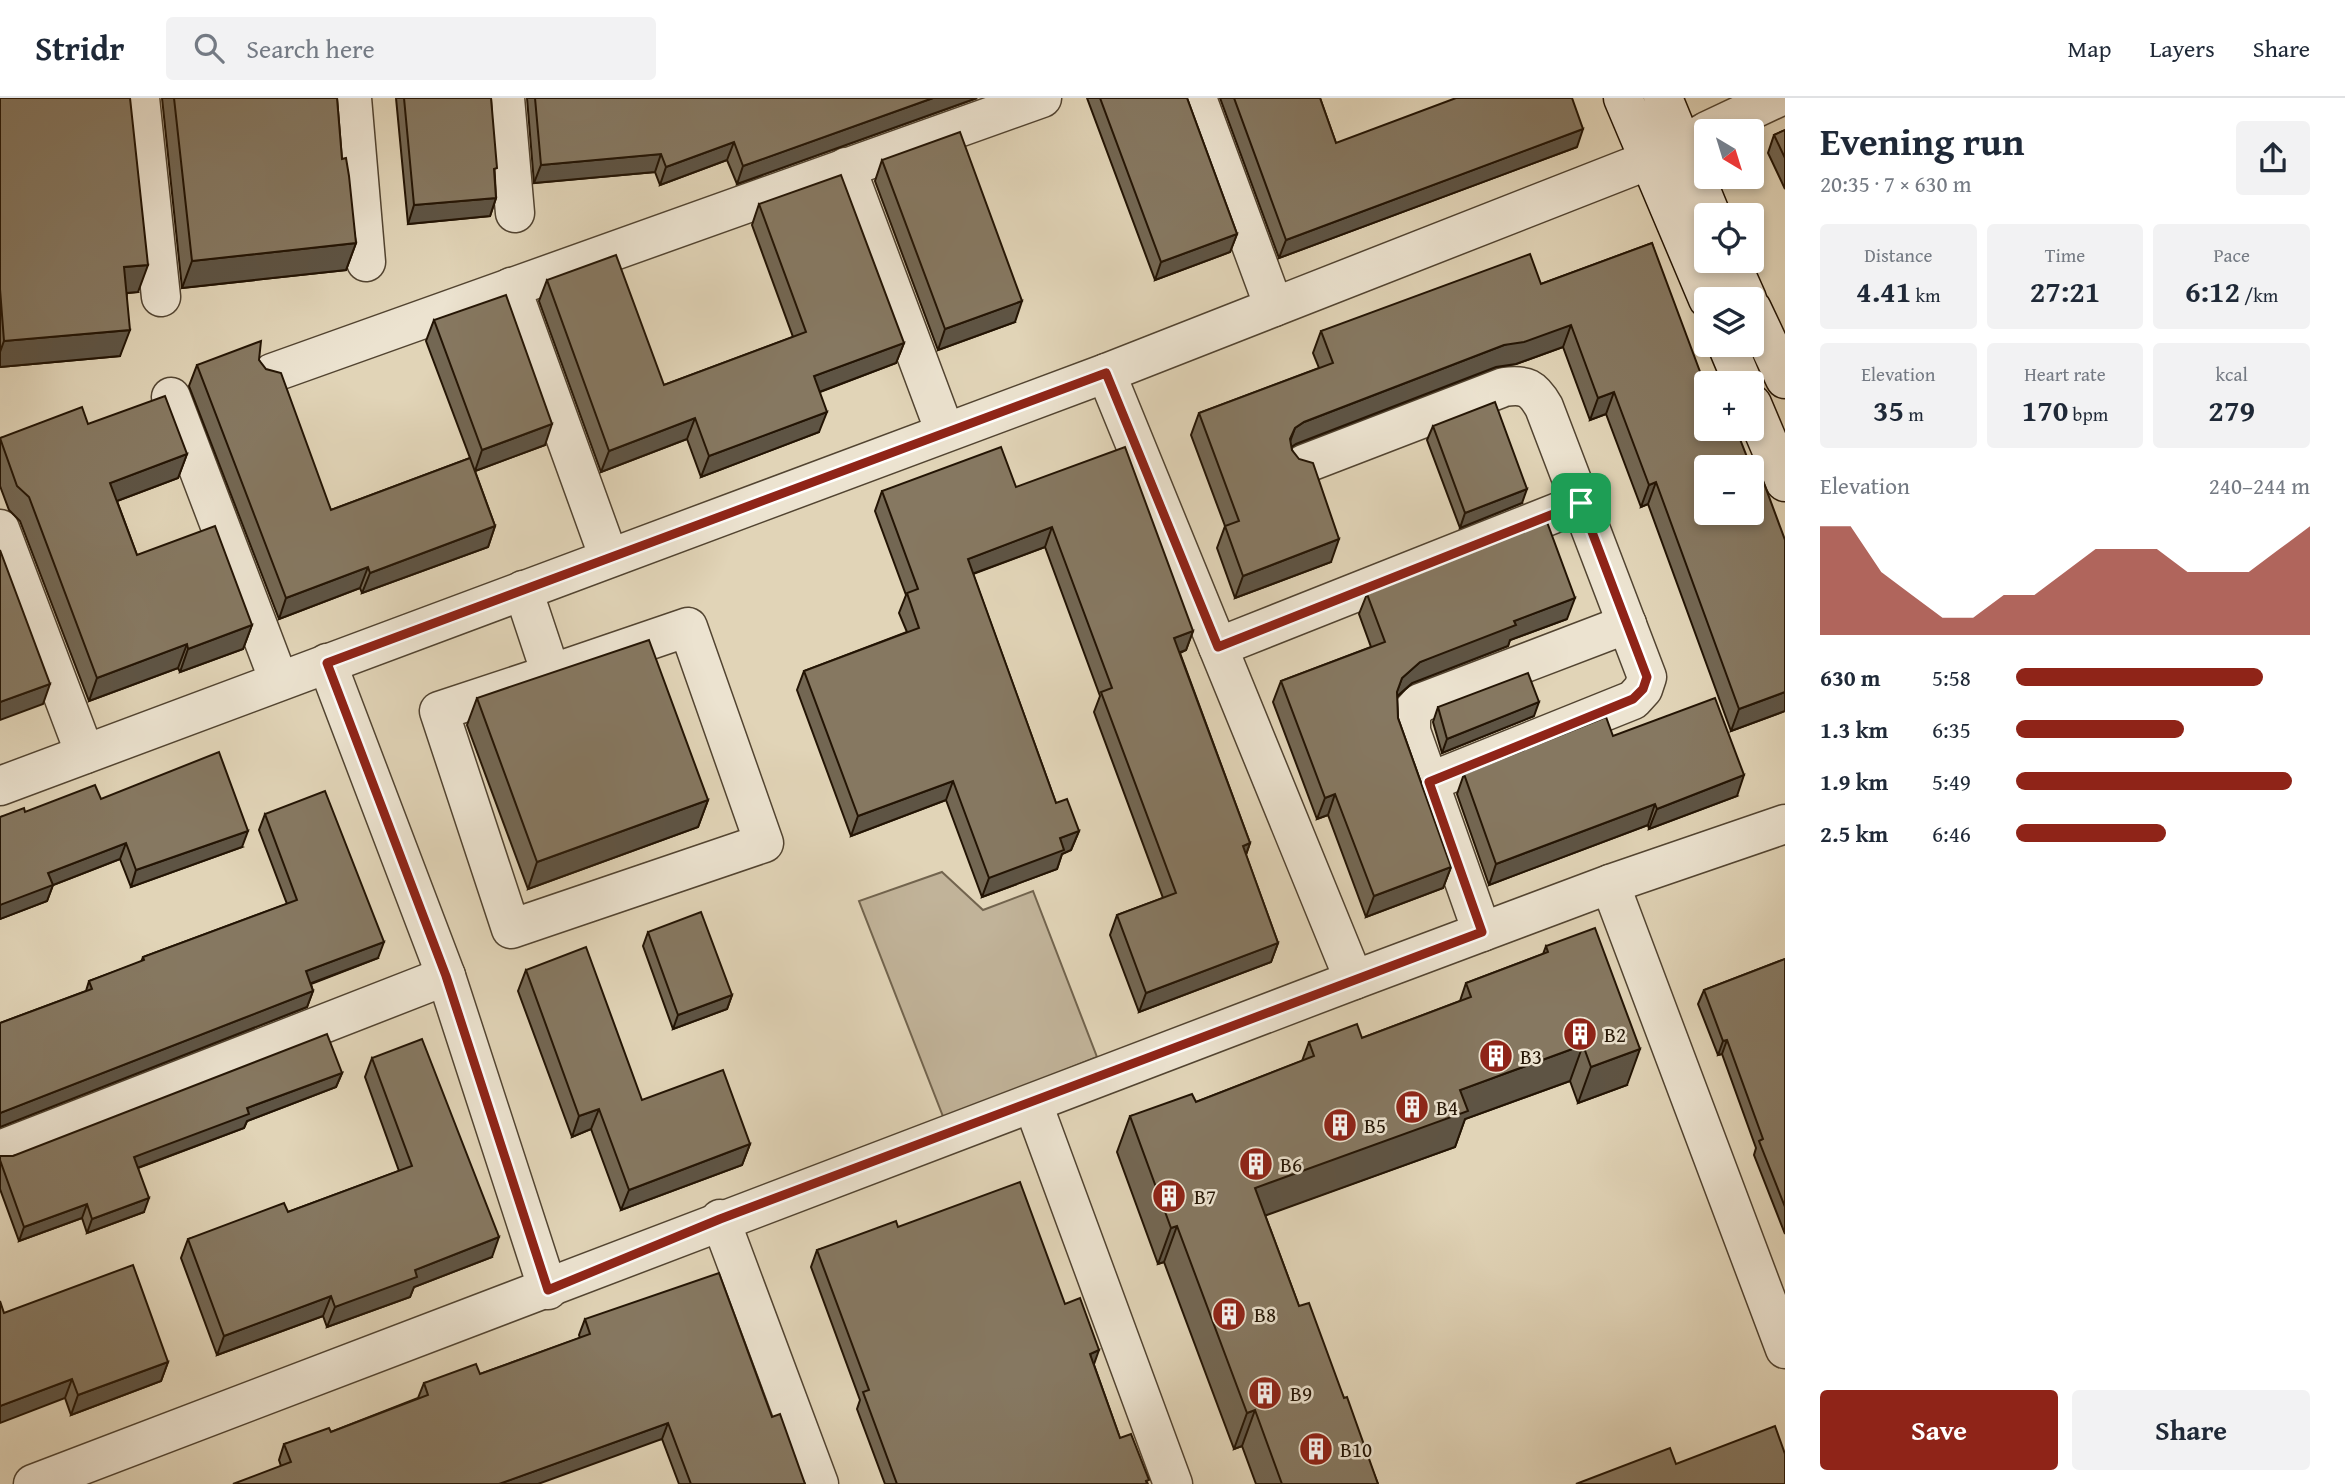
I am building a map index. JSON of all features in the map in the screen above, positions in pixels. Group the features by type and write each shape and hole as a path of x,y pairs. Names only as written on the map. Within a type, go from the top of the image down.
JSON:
{"street":[{"path":"140,98 161,297"},
{"path":"352,98 366,262"},
{"path":"505,98 515,213"},
{"path":"272,373 1042,98"},
{"path":"1197,98 1274,307"},
{"path":"1623,98 1686,142 1705,287"},
{"path":"1663,98 1686,142 1707,203"},
{"path":"0,786 1106,373 1686,142 1777,98"},
{"path":"846,167 945,432"},
{"path":"511,287 609,558"},
{"path":"1764,334 1785,379"},
{"path":"1106,373 1354,980"},
{"path":"1304,464 1504,387 1521,385 1534,390 1544,407 1647,677 1643,689 1633,699 1429,782"},
{"path":"171,397 279,681"},
{"path":"1764,432 1785,482"},
{"path":"1218,647 1581,503"},
{"path":"0,528 85,754"},
{"path":"523,590 551,674"},
{"path":"1482,932 1411,731 1411,713 1420,703 1626,624"},
{"path":"688,627 764,843 511,929 439,711 551,674 688,627"},
{"path":"327,663 446,976 548,1290"},
{"path":"33,1484 548,1290 720,1219 1033,1104 1354,980 1611,884 1785,824"},
{"path":"1611,884 1785,1349"},
{"path":"0,1150 446,976"},
{"path":"1033,1104 1173,1484"},
{"path":"720,1219 819,1484"}],"shaded area":[{"path":"942,872 983,910 1033,891 1097,1057 944,1119 859,901"}],"building":[{"path":"0,98 130,98 148,265 124,267 130,330 4,341 0,289"},
{"path":"174,98 337,98 342,159 346,158 356,243 192,261"},
{"path":"404,98 491,98 497,168 494,169 496,198 414,205"},
{"path":"535,98 933,98 743,166 734,142 666,167 661,154 541,165"},
{"path":"1100,98 1187,98 1237,234 1161,262"},
{"path":"1234,98 1320,98 1336,143 1456,98 1572,98 1583,129 1286,240"},
{"path":"1785,130 1785,158 1774,135"},
{"path":"960,132 1022,301 945,329 882,160"},
{"path":"841,175 904,343 814,376 827,412 709,456 695,418 609,451 547,280 616,255 664,385 806,332 759,204"},
{"path":"1652,243 1700,371 1694,371 1694,441 1741,441 1746,455 1694,455 1694,525 1764,525 1764,483 1785,540 1785,692 1739,709 1656,482 1649,485 1614,392 1598,398 1571,325 1524,342 1504,345 1304,422 1295,428 1290,439 1292,450 1299,459 1313,463 1339,539 1243,576 1225,526 1239,521 1199,413 1333,363 1321,331 1530,254 1541,284"},
{"path":"506,295 552,424 482,450 434,320"},
{"path":"261,341 259,360 266,369 281,373 331,510 470,458 495,526 370,573 368,567 286,598 197,365"},
{"path":"165,396 187,454 110,483 137,555 215,526 252,625 188,649 187,644 97,678 29,497 17,486 0,438 82,407 88,424"},
{"path":"1495,402 1527,489 1465,513 1433,426"},
{"path":"1001,447 1016,487 1125,447 1193,631 1174,638 1250,843 1243,846 1278,943 1146,993 1117,915 1176,893 1101,692 1112,688 1052,527 968,559 1056,803 1067,799 1079,831 1060,838 1064,850 989,878 953,781 858,816 804,671 919,628 907,593 918,589 882,491"},
{"path":"1547,522 1575,598 1514,621 1516,625 1420,662 1402,678 1397,692 1398,718 1451,867 1374,896 1335,794 1325,798 1281,681 1385,642 1367,594"},
{"path":"0,550 50,684 0,702"},
{"path":"649,640 708,800 537,862 477,698"},
{"path":"1528,673 1539,702 1447,739 1438,707"},
{"path":"1715,698 1744,775 1657,809 1655,804 1496,864 1464,774 1606,717 1613,736"},
{"path":"219,752 248,831 136,870 126,843 48,873 53,885 0,905 0,817 24,808 25,812 95,785 101,799"},
{"path":"325,791 384,942 306,971 313,991 0,1113 0,1023 92,989 89,981 144,960 143,957 297,900 265,814"},
{"path":"701,912 732,995 678,1015 648,932"},
{"path":"1595,928 1640,1049 1591,1067 1583,1045 1460,1090 1468,1111 1255,1188 1299,1306 1309,1303 1378,1484 1282,1484 1255,1410 1247,1413 1177,1226 1171,1228 1130,1116 1192,1094 1196,1102 1314,1056 1309,1042 1357,1024 1362,1038 1471,997 1466,983 1548,952 1546,946"},
{"path":"586,947 642,1100 723,1070 750,1144 629,1190 599,1109 579,1116 526,970"},
{"path":"1785,959 1785,1207 1759,1141 1763,1139 1727,1040 1723,1041 1704,990"},
{"path":"327,1034 342,1073 247,1108 249,1114 134,1157 149,1198 92,1219 87,1204 24,1227 0,1156 13,1156"},
{"path":"422,1039 499,1237 415,1270 417,1277 335,1307 331,1296 224,1336 188,1239 284,1203 288,1212 412,1166 372,1058"},
{"path":"1020,1182 1065,1304 1080,1298 1099,1350 1090,1354 1120,1438 1131,1434 1149,1480 1146,1481 1147,1484 897,1484 863,1392 869,1390 817,1250 896,1221 898,1227"},
{"path":"133,1265 168,1362 78,1395 72,1379 0,1406 0,1301 4,1313"},
{"path":"719,1273 772,1417 780,1414 805,1484 691,1484 668,1423 499,1484 233,1484 291,1462 284,1444 329,1428 331,1432 428,1395 424,1383 476,1364 480,1374 590,1334 585,1319"},
{"path":"1775,1426 1785,1454 1785,1484 1576,1484 1670,1448 1676,1464"}],"place":[{"name":"B2","path":"1580,1034"},
{"name":"B3","path":"1496,1056"},
{"name":"B4","path":"1412,1107"},
{"name":"B5","path":"1340,1125"},
{"name":"B6","path":"1256,1164"},
{"name":"B7","path":"1169,1196"},
{"name":"B8","path":"1229,1314"},
{"name":"B9","path":"1265,1393"},
{"name":"B10","path":"1316,1449"}],"route":[{"path":"1106,373 1218,647 1581,503 1647,677 1643,689 1633,699 1429,782 1482,932 1033,1104 720,1219 548,1290 446,976 327,663 1106,373"}]}
